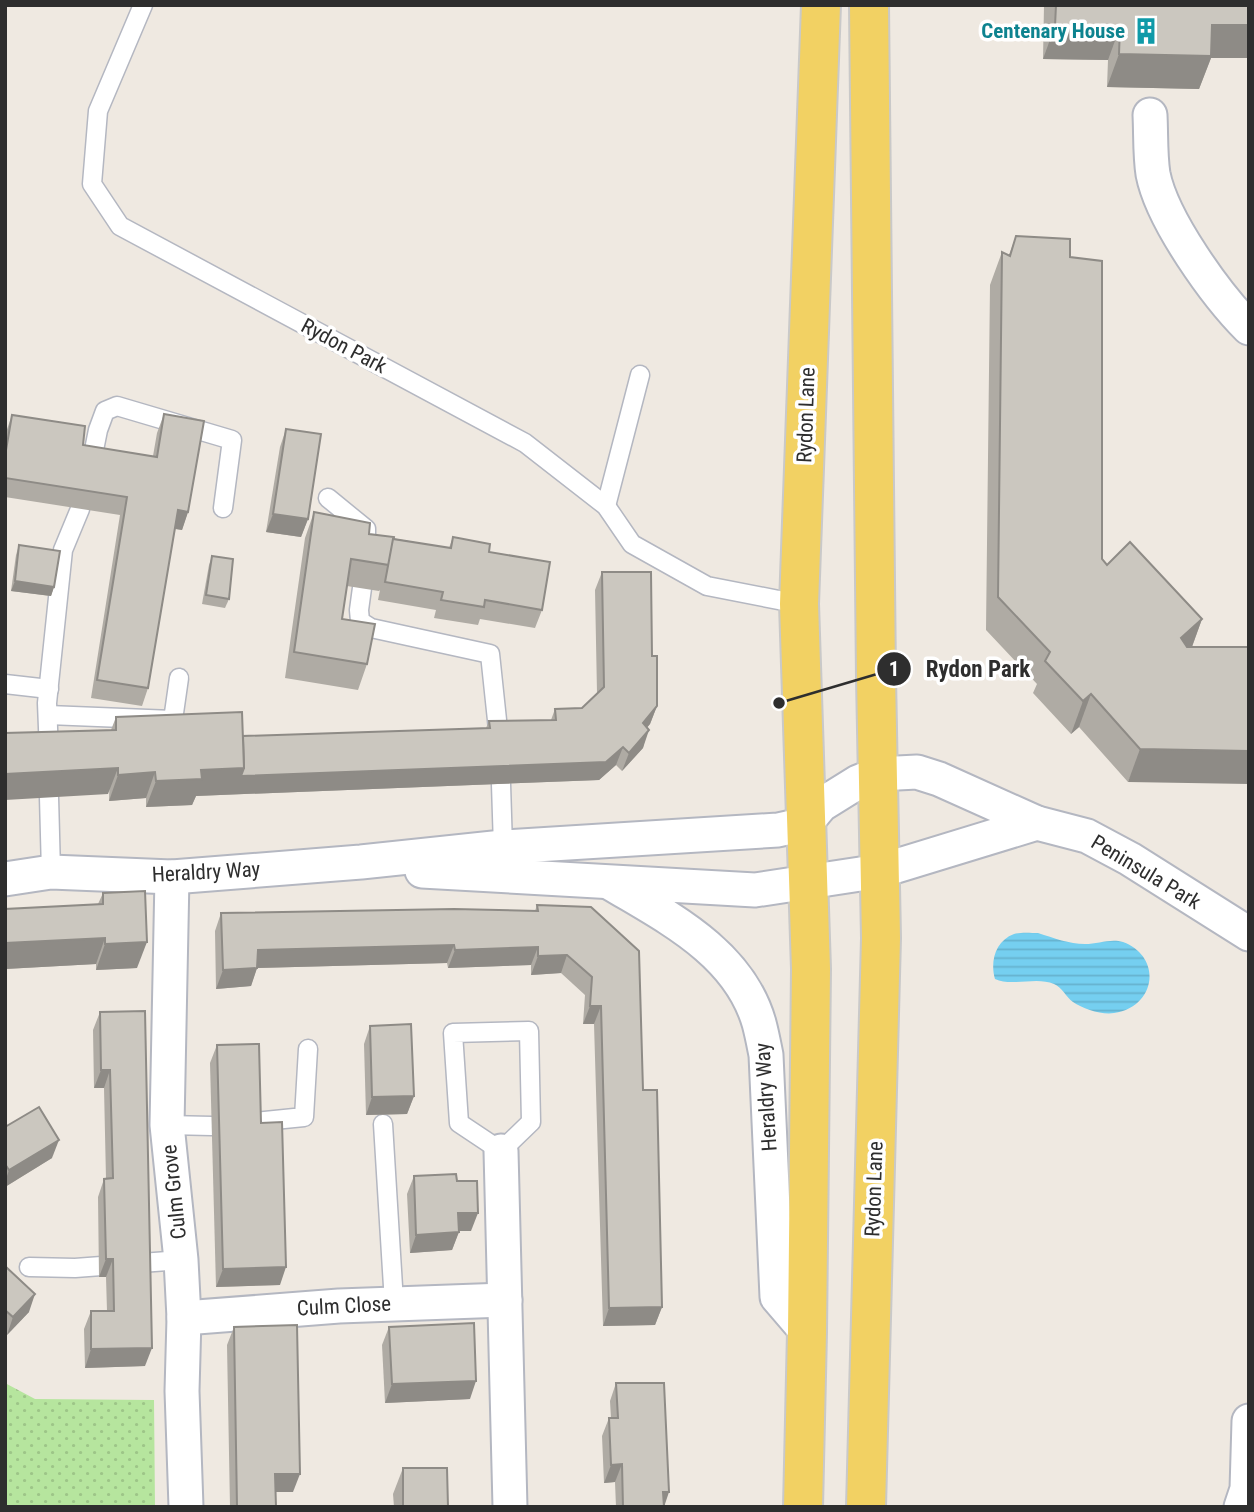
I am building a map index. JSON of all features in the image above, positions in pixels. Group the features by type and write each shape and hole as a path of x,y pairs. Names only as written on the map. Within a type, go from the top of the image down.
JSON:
{"main road":[{"name":"Rydon Lane","path":"803,1507 811,969 804,824 799,604 821,5"},
{"name":"Rydon Lane","path":"866,1507 881,938 869,5"}],"street":[{"path":"1150,115 1153,174 1170,220 1229,308 1249,328"},
{"name":"Peninsula Park","path":"878,774 917,772 939,779 1037,823 1087,836 1130,859 1249,934"},
{"path":"804,824 821,805 858,782 878,774"},
{"path":"807,883 880,870 1037,823"},
{"name":"Heraldry Way","path":"5,878 51,872 172,877 361,862 503,846 778,830 804,824"},
{"name":"Heraldry Way","path":"361,862 436,873 607,880 755,890 807,883"},
{"name":"Culm Grove","path":"172,877 167,1125 181,1260 184,1318 182,1391 186,1507"},
{"name":"Heraldry Way","path":"607,880 678,923 721,959 738,980 759,1021 766,1055 777,1297 807,1332"},
{"path":"501,1151 510,1507"},
{"name":"Culm Close","path":"184,1318 339,1306 505,1300"},
{"path":"1241,1507 1247,1489 1249,1421"}],"lane":[{"name":"Rydon Park","path":"143,5 98,111 92,184 120,226 525,443 606,506 632,544 707,586 799,604"},
{"path":"606,506 640,375"},
{"path":"91,465 105,411 117,407 232,440 222,508"},
{"path":"328,498 366,529 366,550"},
{"path":"49,757 48,689 63,550 80,509"},
{"path":"362,588 360,621 371,628 490,654 499,739"},
{"path":"48,715 173,720 179,678"},
{"path":"5,684 48,689"},
{"path":"501,784 503,846"},
{"path":"49,797 51,872"},
{"path":"530,1031 531,1122 501,1151 459,1123 453,1033 530,1031"},
{"path":"254,1122 304,1116 308,1049"},
{"path":"383,1124 394,1303"},
{"path":"167,1125 212,1125"},
{"path":"29,1267 75,1268 181,1260"}],"green space":[{"path":"5,1383 35,1399 154,1400 155,1507 5,1507"}],"water":[{"path":"1038,933 1079,944 1123,942 1136,949 1149,969 1146,992 1128,1009 1104,1013 1077,1005 1054,984 995,979 995,953 1002,942 1014,934"}],"building":[{"path":"1056,5 1249,5 1249,25 1212,25 1211,56 1119,54 1120,27 1055,26"},
{"path":"1016,236 1070,239 1070,257 1102,261 1102,559 1107,565 1130,542 1202,619 1181,638 1187,647 1249,647 1249,751 1140,749 1091,694 1083,701 1045,661 1050,652 998,597 1002,252 1010,256"},
{"path":"164,414 204,421 188,512 178,510 148,688 97,680 127,497 5,478 5,456 12,415 85,426 83,445 157,457"},
{"path":"286,429 321,434 308,519 273,514"},
{"path":"314,512 370,523 369,534 394,537 389,565 351,559 342,619 375,624 367,664 294,652"},
{"path":"453,537 490,544 489,552 550,562 542,610 485,600 484,607 441,600 443,592 385,582 393,539 451,548"},
{"path":"19,545 60,551 54,587 15,581"},
{"path":"212,556 233,559 229,599 206,595"},
{"path":"602,572 651,572 652,656 657,656 657,706 643,723 649,730 629,753 623,747 606,762 241,776 244,768 243,736 490,728 489,721 556,720 555,709 582,708 604,687"},
{"path":"242,712 244,768 201,770 202,779 156,781 155,772 118,775 118,768 5,774 5,733 116,730 116,717"},
{"path":"145,891 147,942 105,944 105,938 5,943 5,909 103,904 103,893"},
{"path":"537,905 591,907 639,951 643,1090 657,1090 662,1307 609,1308 601,1006 590,1006 592,977 567,955 538,956 538,947 455,950 454,945 258,950 257,968 223,970 221,913 454,909 538,911"},
{"path":"145,1011 152,1348 91,1349 91,1311 114,1311 113,1259 106,1259 104,1179 113,1178 110,1070 101,1070 100,1012"},
{"path":"411,1024 414,1096 372,1097 370,1026"},
{"path":"259,1044 261,1123 282,1122 286,1267 223,1269 217,1045"},
{"path":"39,1107 59,1140 9,1170 5,1164 5,1127"},
{"path":"456,1174 457,1181 477,1181 478,1213 458,1213 459,1232 416,1235 414,1176"},
{"path":"5,1266 35,1294 13,1317 5,1310"},
{"path":"474,1323 476,1381 392,1384 389,1327"},
{"path":"297,1325 300,1474 275,1474 276,1507 237,1507 234,1327"},
{"path":"616,1383 664,1383 669,1492 663,1492 664,1507 623,1507 622,1464 611,1465 609,1418 618,1418"},
{"path":"403,1468 447,1468 448,1507 403,1507"}],"place":[{"name":"Centenary House","path":"1146,31"},
{"name":"Rydon Park","path":"779,703"}]}
